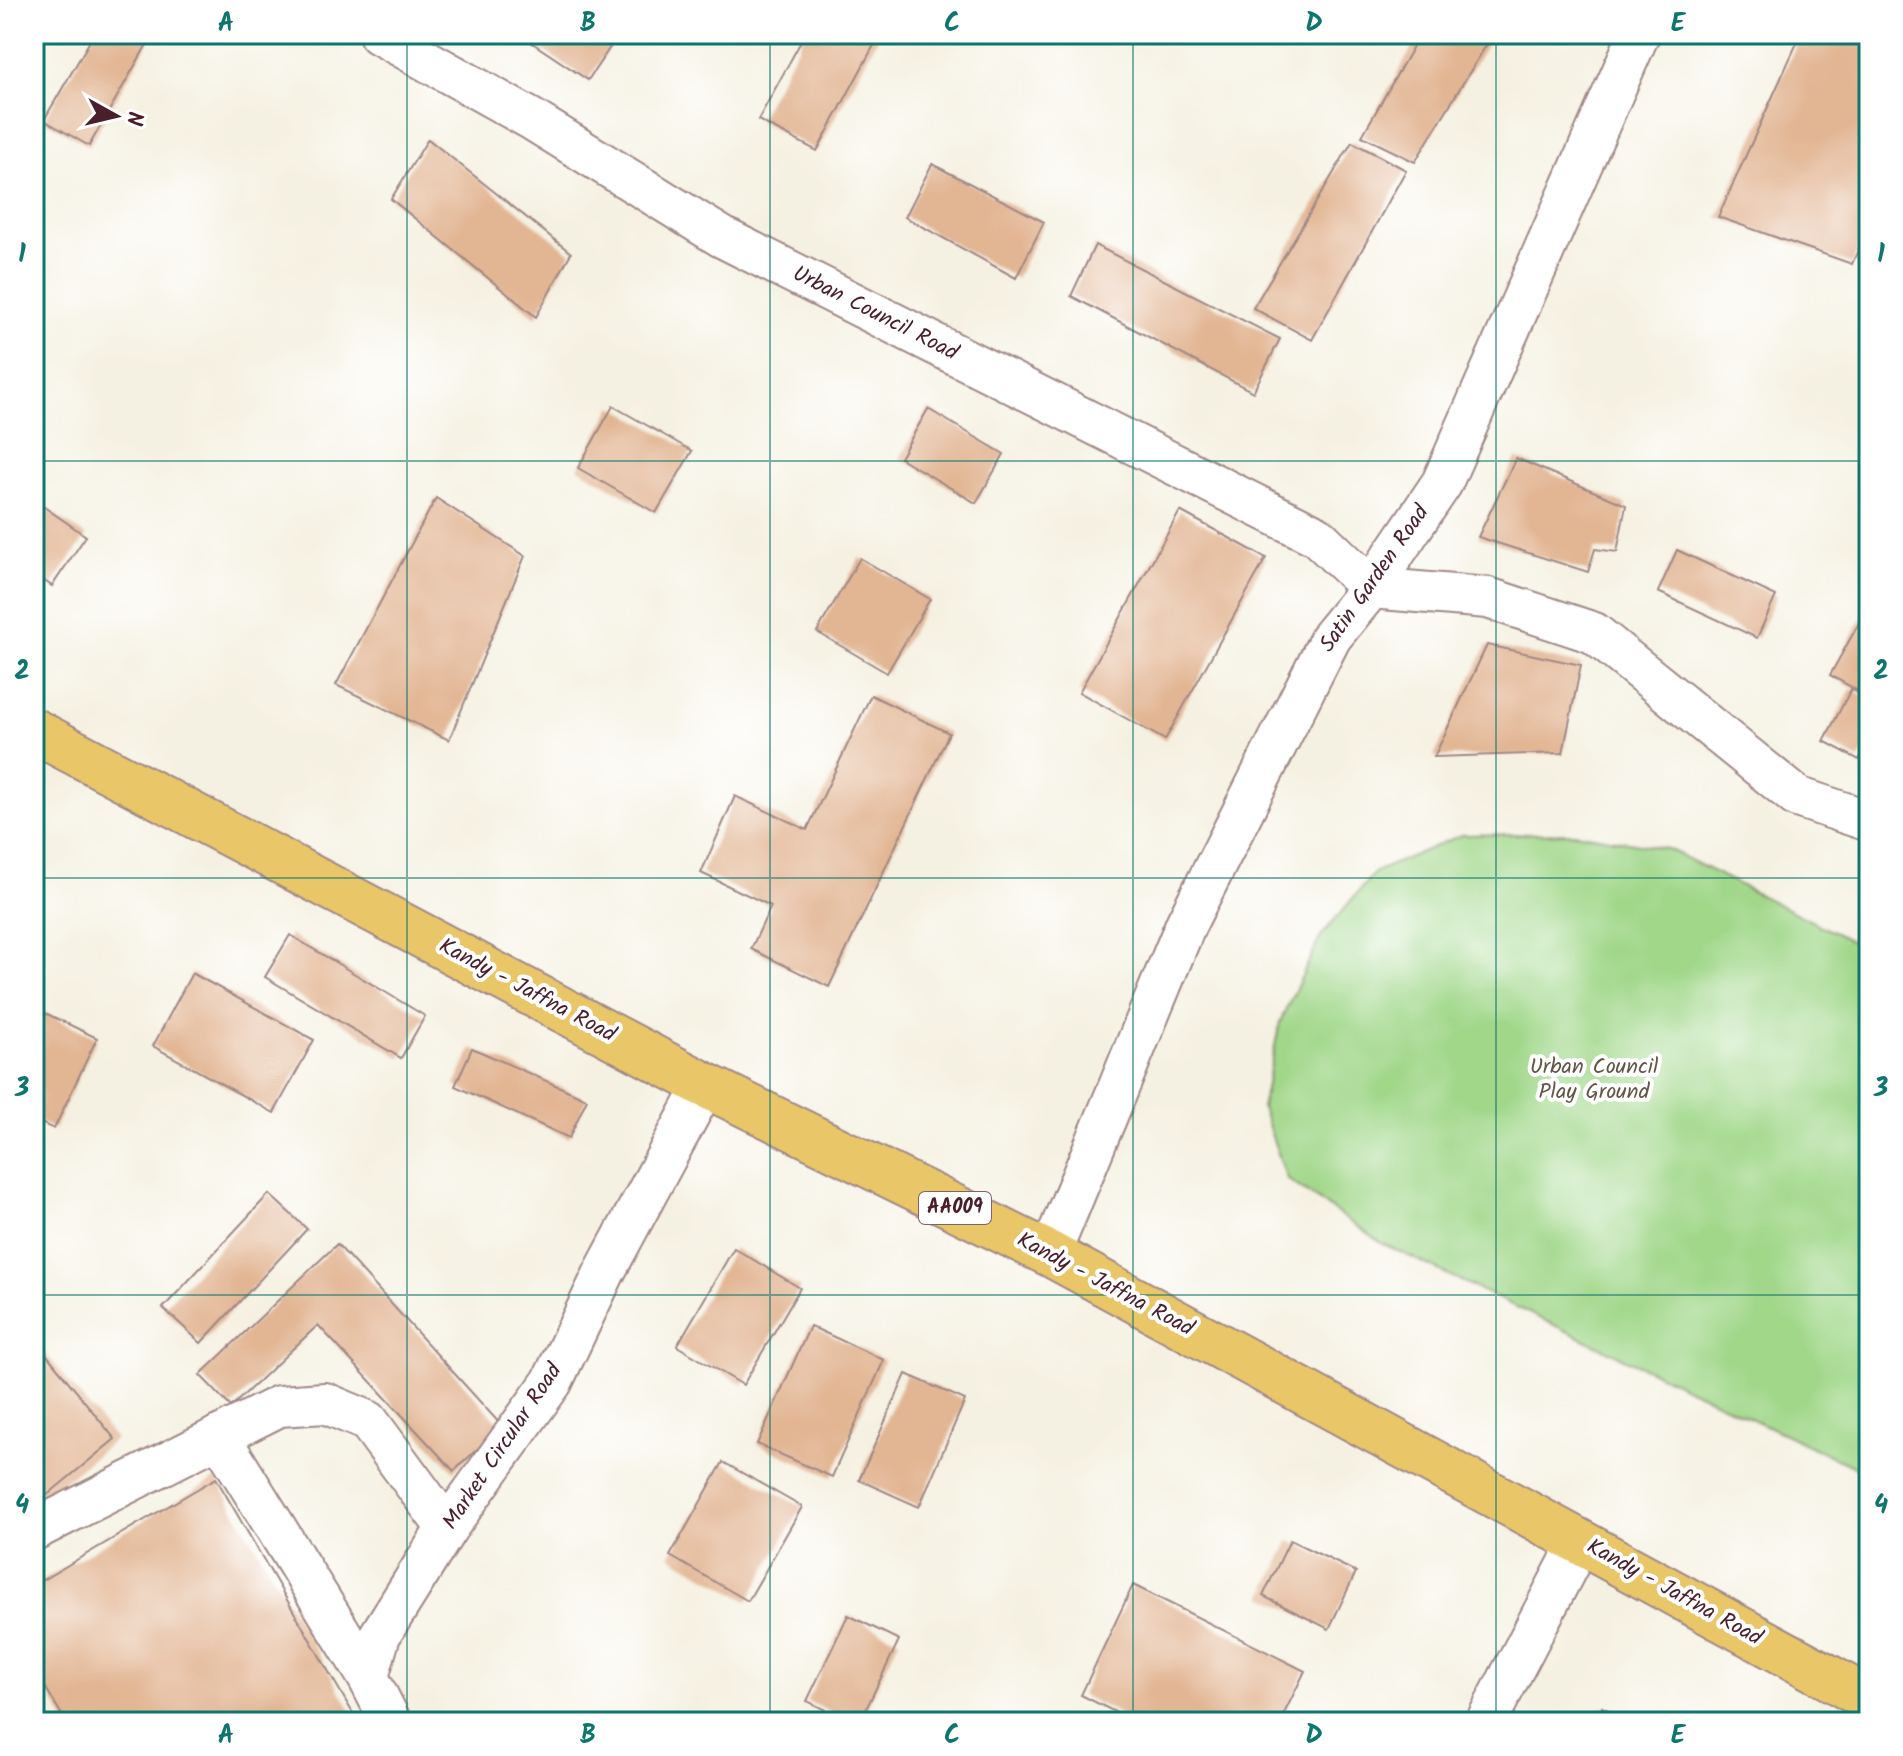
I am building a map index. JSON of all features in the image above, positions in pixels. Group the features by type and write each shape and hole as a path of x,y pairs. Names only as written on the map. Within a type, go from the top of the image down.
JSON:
{"highway":[{"name":"Kandy - Jaffna Road","path":"34,731 705,1085 1050,1254 1869,1699"}],"street":[{"name":"Urban Council Road","path":"379,34 531,119 722,237 1317,536 1371,588"},
{"name":"Satin Garden Road","path":"1050,1254 1186,924 1331,637 1371,588 1442,483 1639,34"},
{"path":"1371,588 1488,598 1594,633 1797,797 1869,821"},
{"name":"Market Circular Road","path":"368,1677 380,1635 447,1528 552,1382 605,1271 705,1085"},
{"path":"34,1530 279,1406 325,1403 368,1421 447,1528"},
{"path":"219,1436 368,1677 391,1722"},
{"path":"1486,1722 1580,1542"}],"green space":[{"name":"Urban Council Play Ground","path":"1575,833 1668,849 1869,950 1869,1474 1383,1244 1287,1179 1262,1108 1280,1022 1321,936 1375,872 1461,835"}],"building":[{"path":"94,34 136,34 149,41 89,146 44,120"},
{"path":"519,34 619,34 588,80"},
{"path":"805,34 880,34 817,151 758,120"},
{"path":"1420,34 1493,34 1415,162 1362,136"},
{"path":"1801,34 1845,34 1869,43 1869,225 1852,264 1718,217"},
{"path":"428,139 571,253 536,317 391,199"},
{"path":"1352,142 1406,170 1312,340 1253,308"},
{"path":"932,164 1044,222 1016,278 905,217"},
{"path":"1095,245 1280,339 1253,392 1071,296"},
{"path":"613,406 692,451 656,513 578,468"},
{"path":"928,409 1004,454 976,503 900,458"},
{"path":"1516,458 1626,505 1617,552 1595,549 1588,572 1478,537"},
{"path":"436,498 525,556 449,740 336,685"},
{"path":"34,500 86,536 52,586 34,574"},
{"path":"1180,511 1266,558 1165,740 1079,692"},
{"path":"1677,550 1776,596 1757,638 1658,592"},
{"path":"860,558 930,599 887,673 817,632"},
{"path":"1869,605 1869,697 1830,675"},
{"path":"1487,645 1581,665 1563,753 1434,757"},
{"path":"1851,689 1869,699 1869,741 1859,760 1824,741"},
{"path":"871,695 949,733 829,987 751,949 771,906 701,873 735,796 807,830"},
{"path":"290,935 425,1016 401,1058 265,977"},
{"path":"192,973 314,1040 274,1113 153,1046"},
{"path":"39,1010 97,1038 54,1129 34,1120 34,1021"},
{"path":"472,1048 587,1099 569,1138 455,1086"},
{"path":"269,1194 307,1229 201,1343 163,1308"},
{"path":"337,1244 502,1426 454,1471 318,1325 231,1407 200,1375"},
{"path":"734,1248 800,1288 743,1385 677,1346"},
{"path":"810,1326 884,1360 832,1477 757,1444"},
{"path":"34,1339 115,1439 34,1506"},
{"path":"906,1374 965,1400 919,1507 859,1480"},
{"path":"723,1462 802,1507 748,1601 670,1556"},
{"path":"216,1478 358,1722 66,1722 34,1668 34,1585"},
{"path":"1290,1540 1356,1572 1329,1629 1263,1596"},
{"path":"1133,1585 1305,1671 1280,1722 1135,1722 1081,1695"},
{"path":"848,1615 899,1640 860,1722 850,1722 807,1701"},
{"path":"1602,1707 1632,1722 1596,1722"}]}
